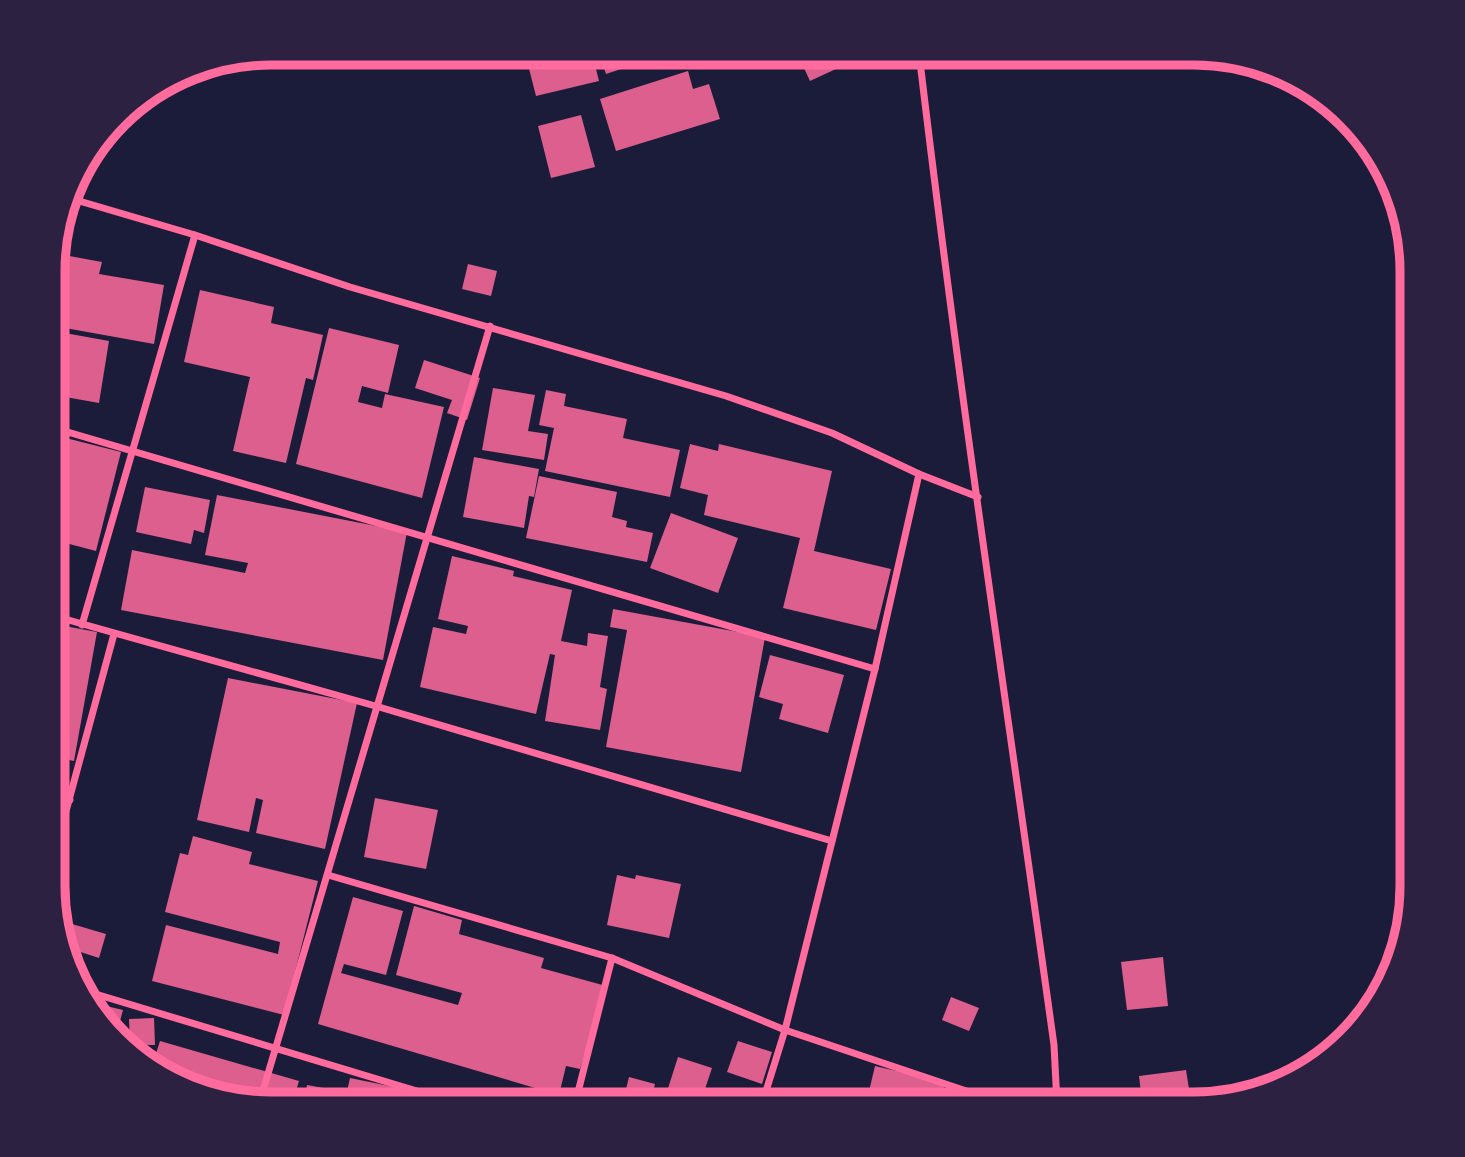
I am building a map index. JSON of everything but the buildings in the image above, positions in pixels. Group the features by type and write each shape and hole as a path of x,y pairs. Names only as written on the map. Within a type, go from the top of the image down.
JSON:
{"street":[{"path":"920,65 957,371 978,497 1054,1045 1056,1092"},
{"path":"77,200 195,235 351,287 726,396 832,432 919,474 978,497"},
{"path":"82,625 195,235"},
{"path":"263,1092 490,326"},
{"path":"65,431 876,669"},
{"path":"766,1092 785,1030 876,669 919,474"},
{"path":"65,620 379,707 832,841"},
{"path":"65,817 114,634"},
{"path":"65,799 70,800"},
{"path":"328,875 612,958 785,1030 969,1092"},
{"path":"578,1092 612,958"},
{"path":"95,994 413,1092"}]}
